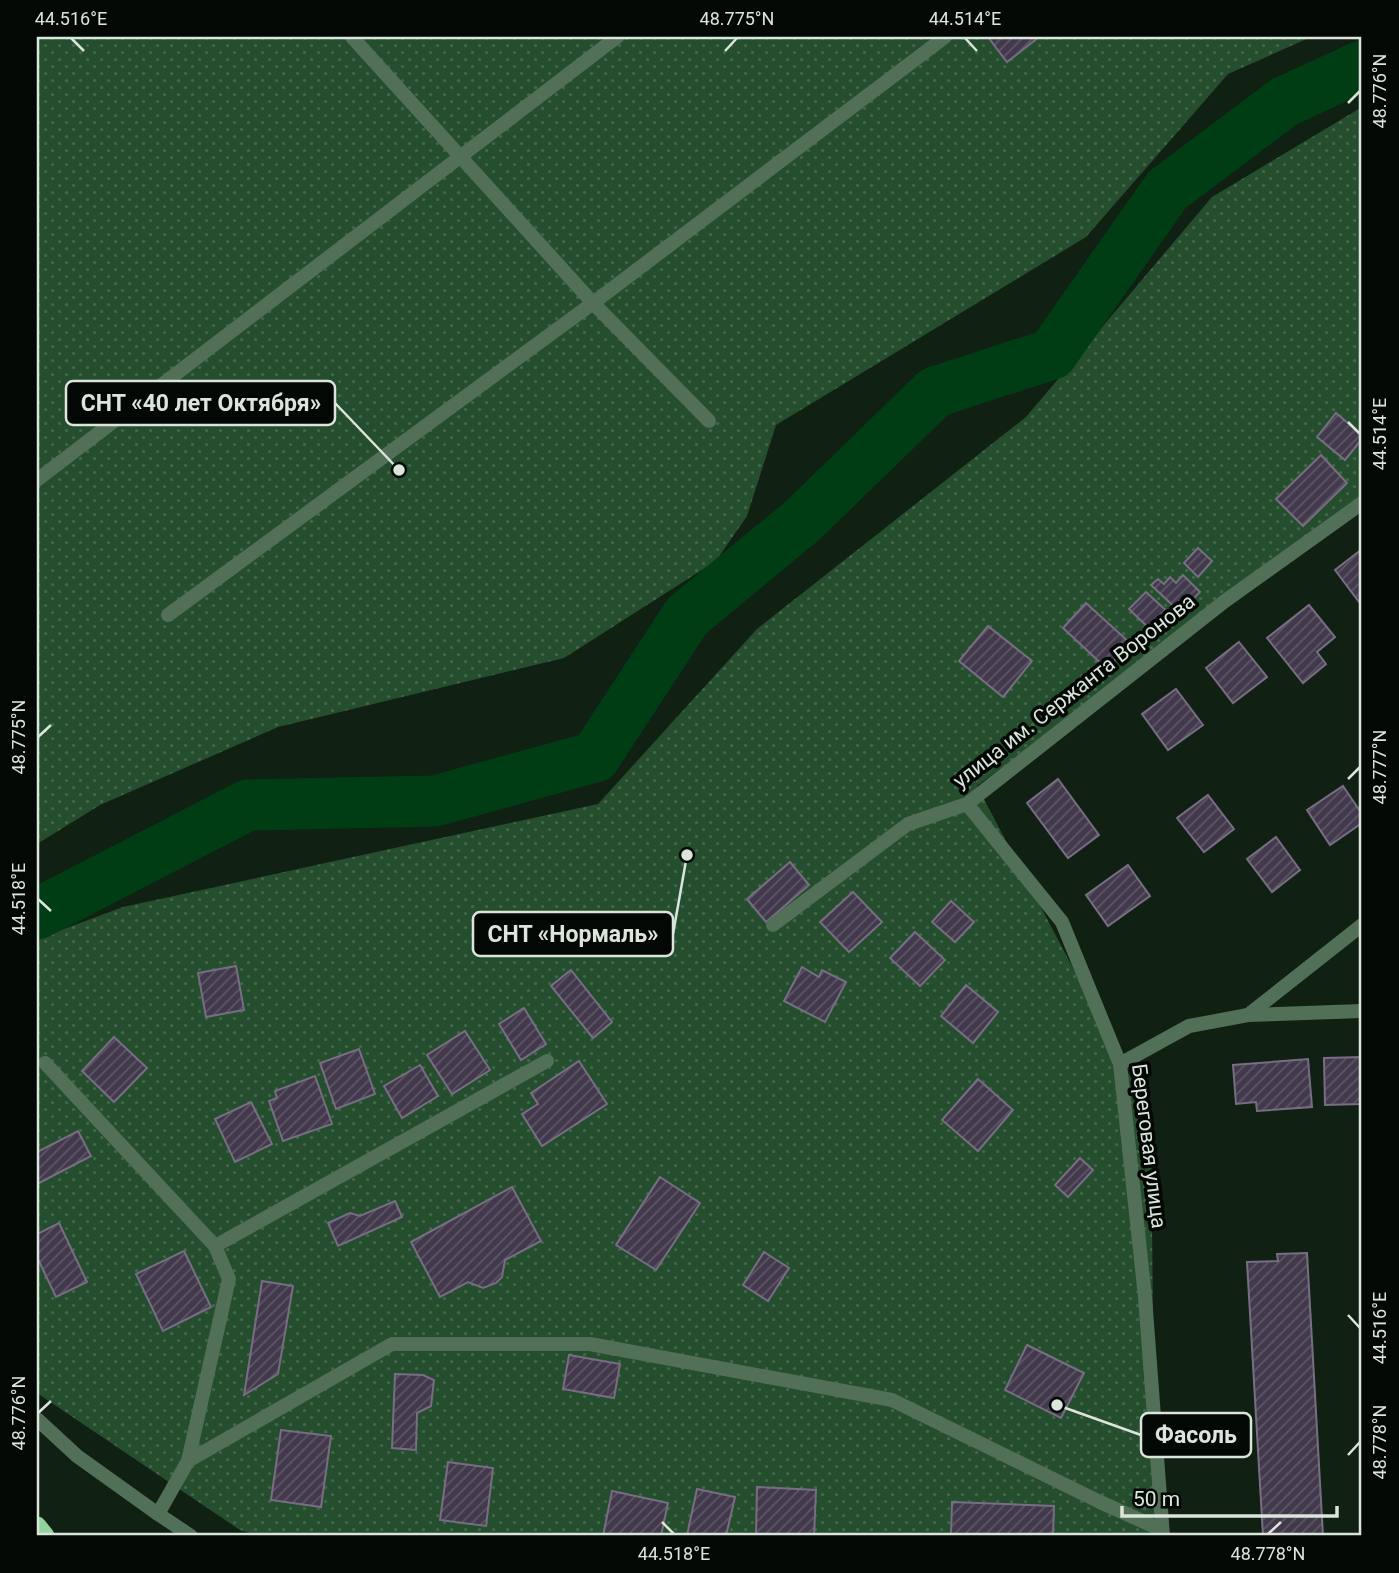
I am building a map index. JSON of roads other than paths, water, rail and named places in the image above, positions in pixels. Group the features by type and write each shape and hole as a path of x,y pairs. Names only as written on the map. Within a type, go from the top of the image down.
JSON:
{"highway":[{"path":"37,1526 45,1536"}],"street":[{"path":"352,37 593,303 709,421"},
{"path":"37,480 617,37"},
{"path":"168,615 593,303 945,37"},
{"name":"улица им. Сержанта Воронова","path":"774,925 908,824 967,804 1225,600 1362,503"},
{"name":"Береговая улица","path":"967,804 1062,922 1120,1064 1145,1297 1163,1533"},
{"path":"1248,1014 1362,925"},
{"path":"1120,1064 1189,1026 1248,1014 1362,1011"},
{"path":"215,1246 547,1061"},
{"path":"45,1063 215,1246 229,1279 188,1461 158,1514"},
{"path":"188,1461 392,1344 590,1344 892,1400 1163,1533"},
{"path":"37,1419 76,1456 191,1536"}],"waterway":[{"path":"37,914 248,805 435,801 595,757 687,616 802,521 935,392 1052,354 1167,190 1284,102 1362,66"}],"place":[{"name":"СНТ «40 лет Октября»","path":"399,470"},
{"name":"СНТ «Нормаль»","path":"687,855"},
{"name":"Фасоль","path":"1057,1405"}]}
